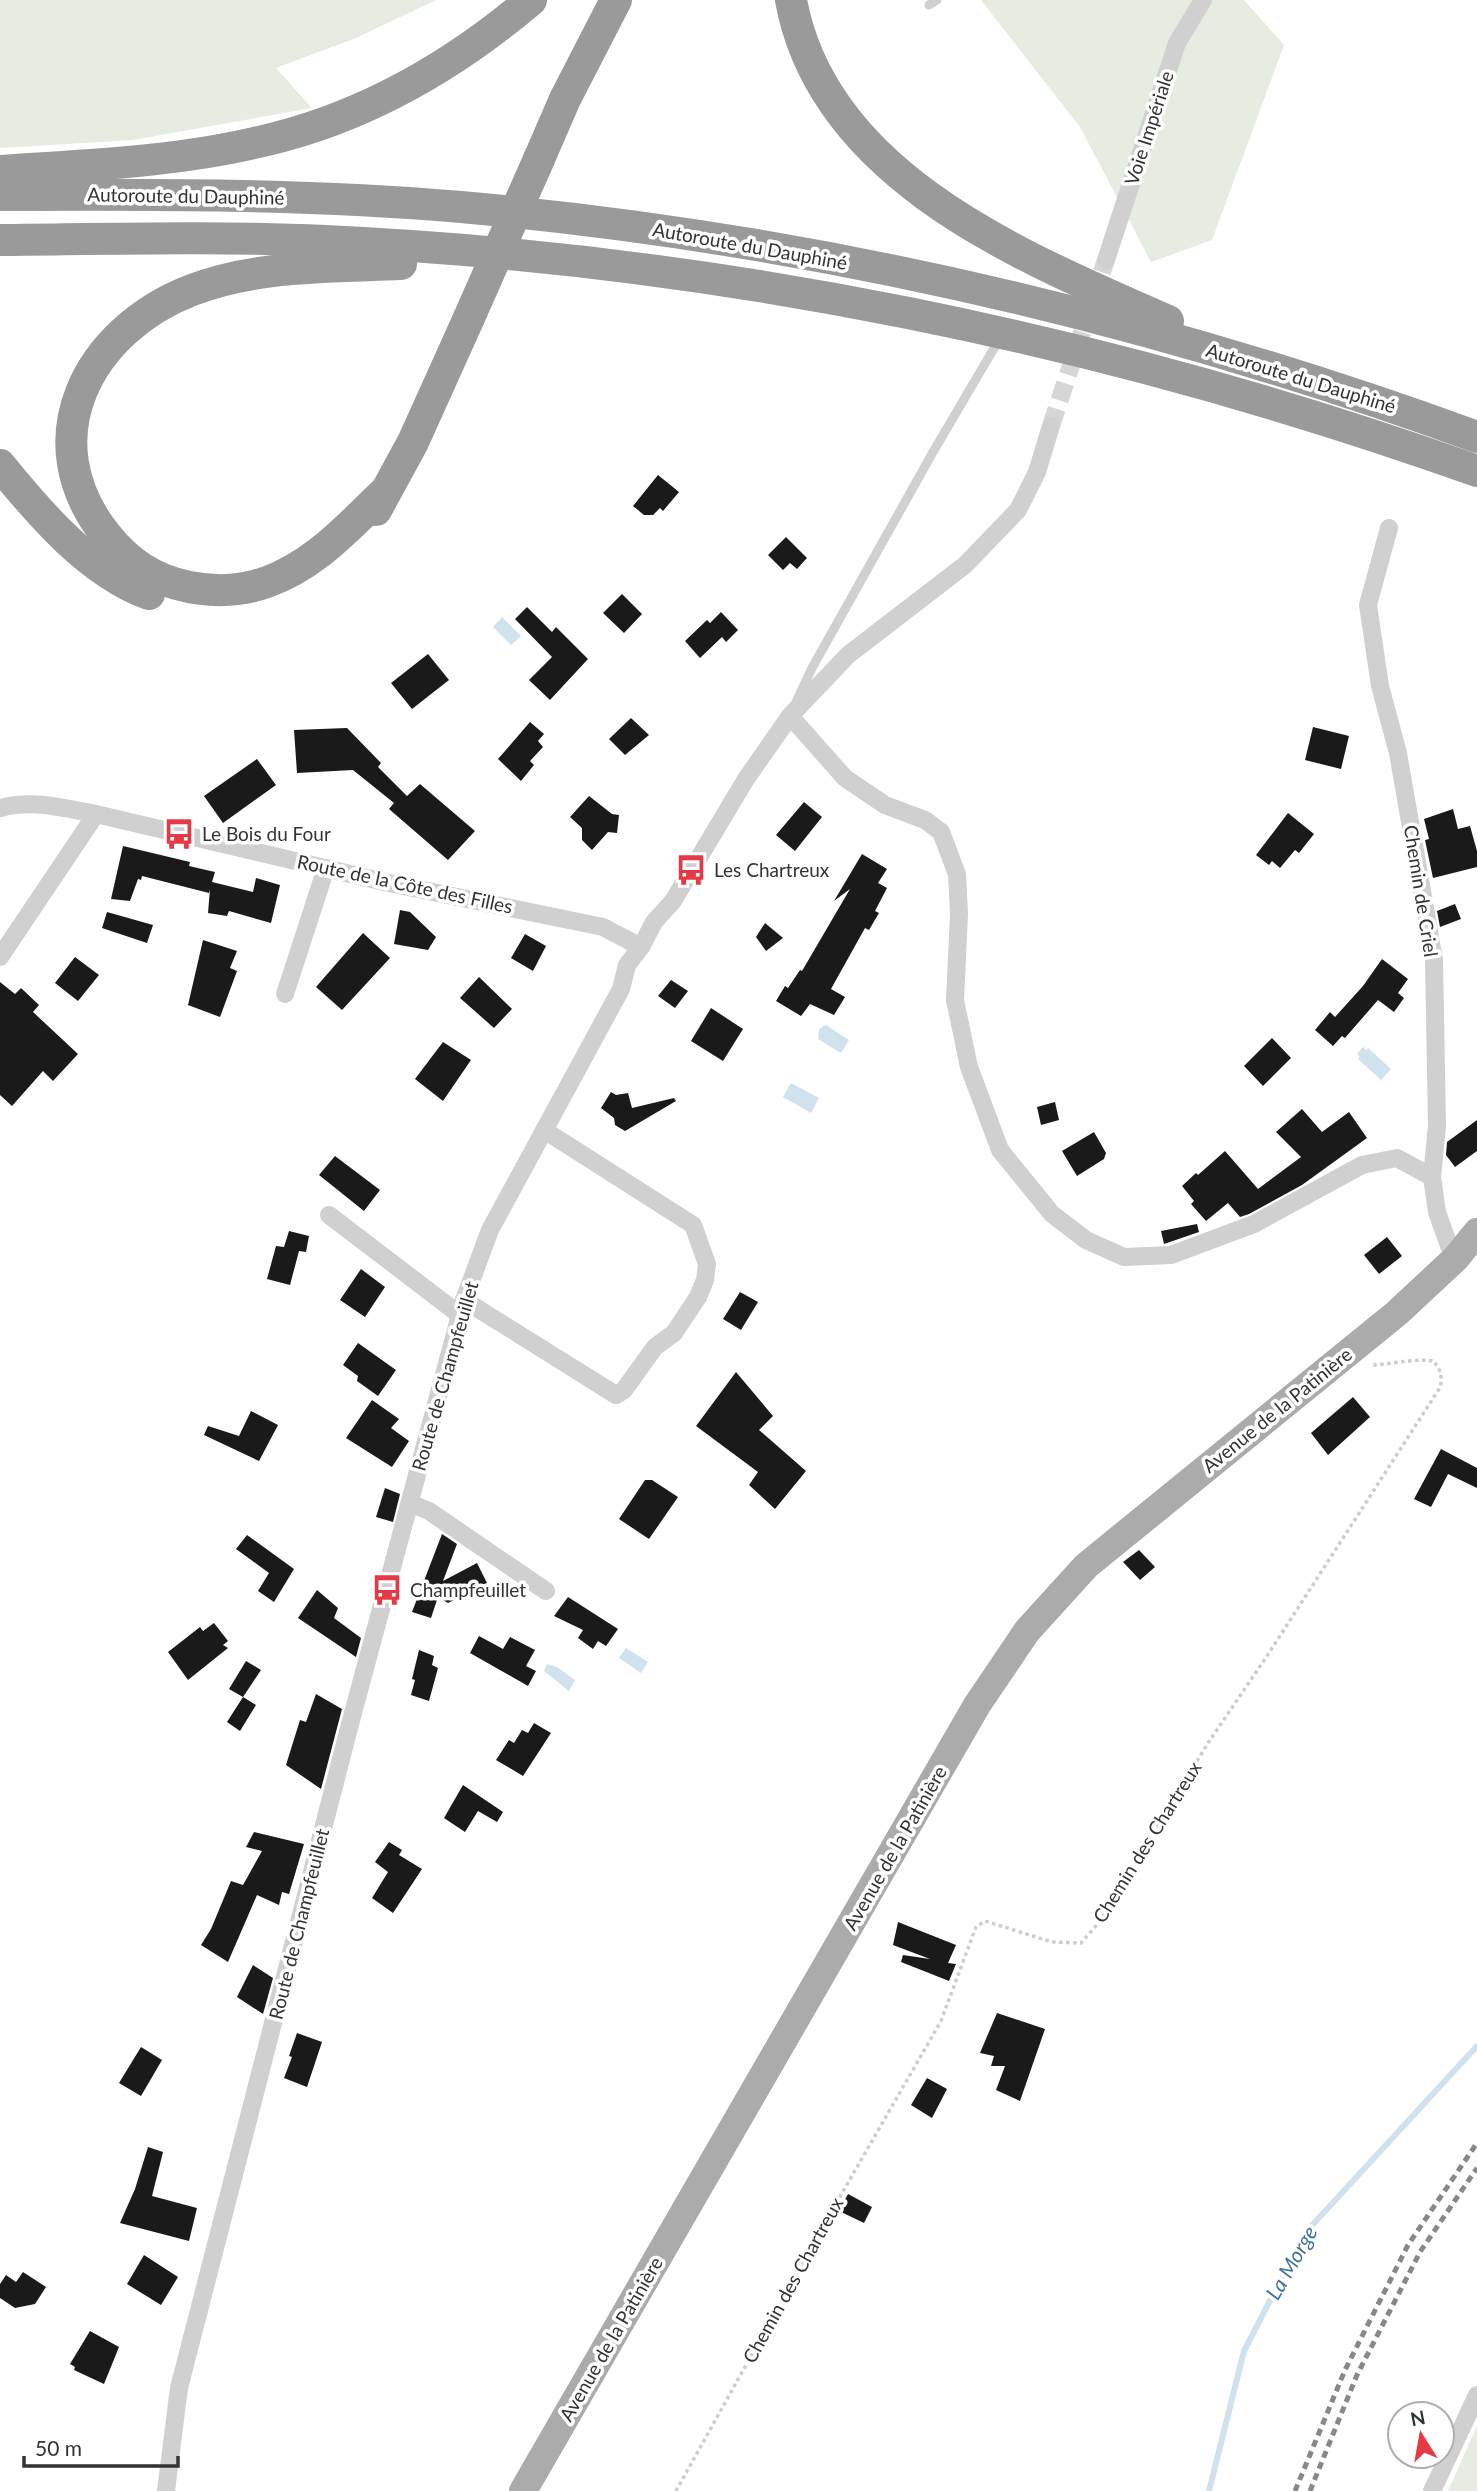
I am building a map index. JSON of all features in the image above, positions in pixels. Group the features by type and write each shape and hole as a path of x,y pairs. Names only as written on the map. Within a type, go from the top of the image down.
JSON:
{"highway":[{"path":"0,171 90,165 209,152 300,131 335,119 414,83 495,30 531,0"},
{"path":"0,465 56,529 86,556 140,591 165,600 205,607 226,607 263,600 284,593 334,564 361,536 413,442 570,88 616,0"},
{"path":"791,0 803,42 816,73 839,108 864,141 913,185 970,226 1020,254 1268,366"},
{"name":"Autoroute du Dauphiné","path":"0,195 175,194 312,198 459,207 591,221 827,258 974,289 1145,331 1268,366 1477,437"},
{"name":"Autoroute du Dauphiné","path":"0,240 167,238 323,241 539,257 743,284 862,304 1145,368 1260,401 1477,471"},
{"path":"384,493 323,551 266,583 228,590 177,584 140,569 113,544 91,514 73,463 73,430 79,396 94,365 114,340 132,324 172,299 210,285 279,271 539,257"}],"main road":[{"name":"Avenue de la Patinière","path":"523,2491 977,1705 1027,1631 1086,1566 1397,1313 1456,1258 1477,1232"}],"street":[{"name":"Voie Impériale","path":"1106,260 1177,43 1203,0"},
{"name":"Route de Champfeuillet","path":"166,2491 179,2388 346,1741 462,1307 490,1230 621,989 626,965 642,947 654,922 673,901 746,779 790,716 848,655 965,565 1018,510 1037,472 1051,426"},
{"name":"Chemin de Criel","path":"1389,528 1368,605 1380,686 1398,753 1434,960 1437,1126 1432,1177 1437,1212 1456,1258"},
{"path":"790,716 845,778 885,804 925,820 941,832 957,874 959,914 955,1000 969,1066 1000,1150 1052,1213 1086,1240 1124,1257 1171,1255 1254,1224 1363,1166 1397,1158 1432,1177"},
{"name":"Route de la Côte des Filles","path":"0,808 16,804 57,806 96,814 326,868 603,927 642,947"},
{"path":"0,957 96,814"},
{"path":"285,994 326,868"},
{"path":"329,1215 462,1307 615,1395 624,1390 655,1347 674,1333 698,1297 705,1280 707,1264 693,1225 544,1130"},
{"path":"410,1503 429,1511 546,1591"},
{"path":"1433,2491 1477,2395"}],"lane":[{"path":"790,716 812,668 926,464 1003,334"}],"path":[{"name":"Chemin des Chartreux","path":"676,2491 941,2021 976,1927 985,1921 1052,1942 1081,1942 1101,1920 1208,1743 1441,1386 1441,1373 1434,1362 1420,1359 1366,1366 1347,1353"}],"shaded area":[{"path":"0,0 436,0 356,38 276,68 312,108 133,140 0,148"},
{"path":"981,0 1244,0 1284,45 1212,240 1151,262 1080,127"},
{"path":"1477,2426 1477,2491 1448,2491"}],"water":[{"path":"502,617 521,636 511,645 493,627"},
{"path":"826,1025 849,1040 841,1053 818,1039 819,1029"},
{"path":"1363,1047 1366,1050 1368,1048 1391,1069 1381,1080 1358,1059 1360,1057 1357,1054"},
{"path":"791,1083 819,1098 811,1113 783,1097"},
{"path":"626,1648 648,1662 641,1673 619,1658"},
{"path":"547,1664 557,1667 575,1680 569,1691 544,1671"}],"building":[{"path":"658,475 679,492 663,511 660,508 653,515 644,515 633,506"},
{"path":"786,537 807,558 797,569 790,563 783,570 768,555"},
{"path":"622,594 642,614 624,633 603,613"},
{"path":"527,607 552,632 556,627 588,659 550,700 529,680 552,657 515,619"},
{"path":"721,612 738,630 726,642 722,637 700,658 685,641 707,620 710,623"},
{"path":"428,654 449,680 412,709 391,683"},
{"path":"631,718 649,735 625,755 609,739"},
{"path":"530,722 544,734 538,741 543,747 530,761 534,765 521,781 498,759"},
{"path":"1313,727 1349,736 1341,769 1305,760"},
{"path":"347,728 381,763 378,767 407,796 420,784 475,831 448,860 389,809 394,803 353,770 297,773 294,730"},
{"path":"257,759 276,785 223,823 204,796"},
{"path":"589,796 612,814 619,815 617,833 608,832 592,850 582,840 582,828 570,817"},
{"path":"804,802 822,817 795,851 776,835"},
{"path":"1453,809 1458,829 1470,826 1477,851 1477,867 1433,878 1425,840 1429,839 1424,819"},
{"path":"1288,813 1314,834 1299,853 1295,850 1280,868 1272,861 1269,865 1256,855"},
{"path":"123,846 190,862 189,866 215,872 212,882 253,892 256,878 280,885 271,923 229,911 227,916 208,913 210,889 209,893 142,876 141,880 138,879 130,901 111,899"},
{"path":"862,854 887,869 878,883 887,888 875,911 879,913 869,930 865,928 831,989 845,997 834,1015 810,1004 801,1016 776,1001 785,986 788,988 800,970 802,971 850,889 834,901"},
{"path":"1455,904 1461,919 1440,927 1437,911"},
{"path":"400,910 410,912 436,937 428,950 394,944"},
{"path":"107,912 153,925 147,943 102,928"},
{"path":"765,923 783,938 766,951 756,937"},
{"path":"363,933 390,958 342,1010 316,987"},
{"path":"525,934 546,946 533,971 511,958"},
{"path":"203,940 237,951 230,968 237,971 220,1017 188,1005"},
{"path":"75,957 99,975 78,1001 55,983"},
{"path":"1382,959 1408,979 1398,993 1404,998 1394,1012 1378,1000 1345,1038 1342,1036 1333,1046 1315,1030 1330,1012 1335,1017 1363,986"},
{"path":"479,977 512,1009 494,1028 460,998"},
{"path":"671,980 688,991 675,1008 658,996"},
{"path":"0,982 15,994 21,988 39,1005 33,1012 78,1054 53,1081 43,1071 12,1106 0,1095"},
{"path":"711,1008 743,1029 723,1061 691,1041"},
{"path":"1272,1038 1291,1058 1263,1086 1244,1066"},
{"path":"443,1042 471,1060 443,1101 415,1079"},
{"path":"611,1092 616,1095 628,1093 632,1108 674,1098 676,1101 625,1131 615,1125 614,1118 601,1108"},
{"path":"1055,1102 1059,1120 1041,1125 1037,1107"},
{"path":"1302,1109 1322,1132 1349,1112 1367,1138 1302,1185 1249,1214 1240,1217 1228,1203 1206,1221 1191,1204 1194,1201 1182,1186 1225,1151 1258,1189 1301,1157 1276,1132"},
{"path":"1477,1120 1477,1151 1455,1167 1446,1155 1447,1142"},
{"path":"1094,1132 1106,1153 1104,1159 1077,1176 1062,1151"},
{"path":"335,1156 380,1190 364,1211 319,1175"},
{"path":"1197,1224 1199,1232 1164,1244 1161,1231"},
{"path":"289,1231 309,1236 306,1252 299,1251 290,1285 267,1279 276,1246 284,1247"},
{"path":"1387,1237 1402,1256 1379,1274 1364,1255"},
{"path":"361,1269 385,1287 365,1317 340,1300"},
{"path":"740,1292 758,1302 741,1330 723,1319"},
{"path":"358,1343 396,1370 378,1396 357,1381 358,1376 343,1365"},
{"path":"736,1372 773,1416 759,1430 806,1471 775,1509 749,1485 758,1472 696,1426"},
{"path":"1353,1397 1370,1417 1328,1455 1311,1433"},
{"path":"372,1400 399,1419 391,1428 409,1441 392,1467 346,1438"},
{"path":"251,1411 278,1425 259,1461 204,1435 208,1426 239,1436"},
{"path":"1441,1449 1477,1468 1477,1488 1448,1474 1431,1507 1414,1499"},
{"path":"645,1480 652,1480 678,1497 649,1539 619,1519"},
{"path":"385,1488 400,1494 393,1522 376,1517"},
{"path":"442,1534 457,1544 443,1581 477,1563 487,1583 448,1603 438,1597 431,1618 412,1612"},
{"path":"247,1535 294,1569 274,1602 258,1591 269,1573 236,1549"},
{"path":"1139,1550 1155,1567 1140,1580 1123,1562"},
{"path":"317,1590 338,1608 334,1618 361,1638 356,1657 298,1618"},
{"path":"568,1597 618,1629 606,1646 598,1641 593,1649 578,1638 583,1630 554,1616"},
{"path":"214,1623 228,1641 223,1645 228,1648 188,1680 168,1652 200,1627 203,1631"},
{"path":"479,1636 503,1649 510,1637 535,1650 526,1666 536,1671 528,1686 470,1653"},
{"path":"419,1650 434,1656 432,1665 438,1668 429,1701 411,1695"},
{"path":"246,1661 261,1670 243,1697 229,1689"},
{"path":"316,1694 342,1709 321,1789 286,1765 300,1720 306,1722"},
{"path":"243,1697 256,1705 240,1731 227,1722"},
{"path":"534,1723 551,1733 523,1776 496,1760 509,1740 514,1743 522,1730 528,1733"},
{"path":"463,1785 503,1812 497,1822 478,1811 465,1832 444,1818"},
{"path":"254,1832 304,1844 289,1894 282,1892 279,1905 257,1895 228,1962 201,1945 211,1929 231,1881 243,1885 262,1851 246,1847"},
{"path":"389,1842 402,1850 399,1855 422,1869 393,1913 372,1898 388,1872 375,1862"},
{"path":"898,1922 956,1945 948,1963 956,1964 949,1981 901,1962 903,1955 930,1959 893,1945"},
{"path":"253,1965 273,1978 263,2014 237,1997"},
{"path":"997,2013 1045,2029 1020,2101 996,2090 1005,2066 991,2066 994,2056 980,2053"},
{"path":"297,2033 322,2042 307,2087 284,2078"},
{"path":"141,2047 162,2060 141,2096 119,2083"},
{"path":"927,2078 947,2089 932,2118 911,2105"},
{"path":"148,2147 163,2152 152,2196 197,2208 189,2241 120,2223 135,2189"},
{"path":"848,2194 872,2207 864,2223 839,2211"},
{"path":"144,2255 178,2277 161,2305 127,2284"},
{"path":"23,2272 46,2287 35,2304 15,2308 0,2298 0,2284 6,2275 16,2282"},
{"path":"90,2331 119,2347 104,2384 74,2370 75,2367 70,2364"}],"waterway":[{"name":"La Morge","path":"1209,2491 1244,2351 1305,2233 1477,2046"}],"tunnel":[{"path":"1051,426 1106,260"}],"railway":[{"path":"1295,2491 1345,2370 1408,2245 1477,2143"},
{"path":"1310,2491 1357,2375 1420,2252 1477,2168"}],"place":[{"name":"Le Bois du Four","path":"179,834"},
{"name":"Les Chartreux","path":"691,870"},
{"name":"Champfeuillet","path":"387,1590"}]}
